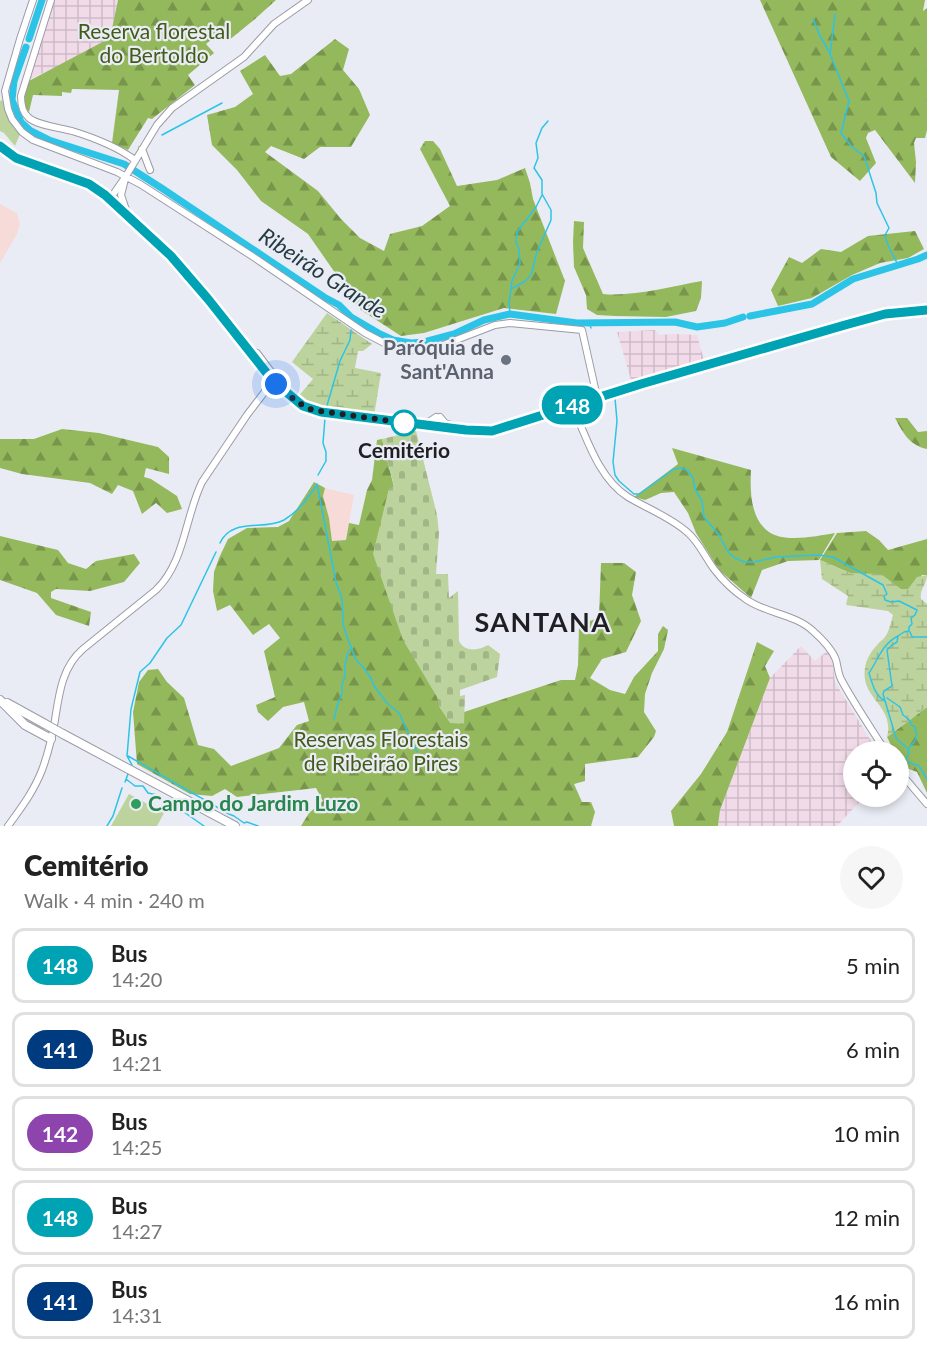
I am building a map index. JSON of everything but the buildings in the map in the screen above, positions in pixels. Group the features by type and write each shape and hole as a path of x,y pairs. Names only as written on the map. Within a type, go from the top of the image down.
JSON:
{"highway":[{"path":"0,699 25,725 51,739"},
{"path":"0,699 235,826"}],"street":[{"path":"33,0 3,97 12,119 22,132 33,140 130,168 218,233 365,333 390,346 412,350 438,347 495,325 510,323 582,330 597,397"},
{"path":"51,0 21,96 24,113 30,120 86,136 127,154 142,149"},
{"path":"110,199 157,125 172,108 244,57 274,24 308,0"},
{"path":"0,146 19,159 89,184 110,199 171,256 183,264 281,387 297,402 312,410 466,430 492,431 597,397 885,314 927,312"},
{"path":"142,149 150,170"},
{"path":"127,154 130,168 122,195 128,216"},
{"path":"9,826 36,785 42,771 51,739 60,686 73,660 83,649 166,580 173,568 202,482 247,415 275,379"},
{"path":"572,405 604,475 612,484 628,497 688,533 718,574 747,600 763,609 800,622 814,631 825,643 835,657 842,681 879,741"},
{"path":"424,425 438,417 445,423 466,430"},
{"path":"909,783 927,804"}],"shaded area":[{"path":"55,0 118,0 110,38 89,53 29,79"},
{"path":"0,204 17,213 20,224 17,234 0,263"},
{"path":"655,330 659,335 697,335 704,360 631,380 617,332"},
{"path":"325,488 354,495 346,540 332,542 323,496"},
{"path":"801,646 815,661 827,651 832,657 835,682 871,741 843,741 843,807 855,807 837,826 718,826 720,810 770,678"}],"green space":[{"name":"Reserva florestal do Bertoldo","path":"118,0 276,0 228,41 220,33 206,44 214,53 188,75 195,85 152,119 148,118 128,150 112,143 119,90 72,89 71,93 62,92 62,96 33,95 29,112 24,101 27,82 110,38"},
{"path":"760,0 925,0 923,11 927,8 927,130 925,138 916,138 914,143 915,183 875,130 868,133 866,138 876,163 860,181 831,157"},
{"path":"335,39 349,49 343,70 359,89 370,115 351,147 320,147 304,159 271,146 265,152 318,191 360,238 384,251 390,234 422,226 450,206 420,149 425,141 433,141 440,149 457,186 497,180 525,168 533,199 565,281 556,314 504,308 424,333 401,336 361,310 308,234 261,201 237,170 212,145 207,115 235,107 253,94 240,71 265,55 280,76 291,74"},
{"path":"2,100 20,134 15,146 0,131 0,101"},
{"path":"574,221 584,222 583,248 603,294 639,293 702,281 701,298 696,311 666,317 597,315 587,309 586,295 574,267"},
{"path":"915,231 924,249 908,258 880,263 852,275 812,298 778,306 771,290 789,257 802,263 821,249 841,252 868,236"},
{"path":"327,313 372,344 363,351 358,351 355,368 381,373 374,416 311,407 297,398 313,379 292,362"},
{"path":"895,418 907,418 918,432 927,431 927,449 911,441"},
{"path":"62,429 99,433 158,447 169,457 169,474 146,468 144,477 177,496 182,509 167,513 156,503 142,514 133,491 118,485 112,494 90,483 22,474 0,468 0,439 34,439"},
{"path":"416,431 437,515 439,533 436,574 448,574 449,598 458,591 459,641 468,649 488,645 500,654 497,677 460,690 460,696 465,695 464,724 450,723 403,640 373,554 389,488 394,486 382,439"},
{"name":"Reservas Florestais de Ribeirão Pires","path":"382,439 440,708 464,724 464,712 561,680 575,680 578,665 579,626 599,617 601,563 624,563 636,572 632,595 641,621 626,652 602,659 590,678 610,690 625,694 634,677 658,651 658,634 663,626 668,630 664,649 645,694 644,712 656,731 654,737 638,757 585,764 585,781 574,784 582,802 591,802 595,812 591,826 301,826 309,813 323,801 316,788 237,797 225,789 212,796 190,794 137,764 133,712 139,682 148,670 158,669 167,682 184,698 198,745 214,749 231,766 279,748 297,725 309,721 304,702 283,707 268,721 258,712 256,705 275,697 264,651 280,638 269,624 253,635 230,605 217,611 213,591 214,572 228,539 247,528 278,527 289,521 314,482 325,488 323,496 332,541 346,540 349,523 359,525 367,490 372,480 377,440"},
{"path":"672,448 751,470 752,504 758,520 769,532 792,538 835,533 819,560 788,561 762,570 751,598 719,570 674,492 661,493 645,500 634,497 678,464"},
{"path":"866,531 888,550 927,539 927,575 922,575 909,589 901,589 850,573 820,560 837,533"},
{"path":"0,536 58,550 68,563 86,569 96,561 134,554 140,563 124,582 90,591 56,589 51,592 51,598 91,612 89,626 56,615 37,593 0,580"},
{"path":"820,560 850,573 881,574 901,589 908,589 917,577 927,575 921,599 927,604 927,707 887,737 886,717 867,687 865,668 872,652 886,635 893,615 888,611 846,605 848,596 822,579"},
{"path":"757,642 774,651 765,666 770,678 720,810 718,826 674,826 671,811 701,774 727,732"},
{"path":"927,707 927,793 917,772 909,769 909,741 889,741 887,737"},
{"name":"Campo do Jardim Luzo","path":"129,794 164,813 157,826 111,826"}],"waterway":[{"name":"Ribeirão Grande","path":"29,39 42,0"},
{"path":"835,14 830,54 849,101 841,133 851,146 864,156 877,203 889,228 885,235 886,239 898,265"},
{"path":"813,19 830,53"},
{"name":"Ribeirão Grande","path":"26,47 14,81 12,100 21,122 31,131 49,140 124,164 339,305 351,317 393,340 411,343 424,342 454,334 484,320 510,314 577,323 675,322 697,327 725,323 743,317"},
{"path":"162,135 222,103"},
{"path":"510,314 511,289 531,275 537,252 551,220 551,210 542,194 542,180 534,168 538,158 536,143 542,128 548,121"},
{"path":"511,288 520,263 516,242 517,232 542,195"},
{"name":"Ribeirão Grande","path":"750,316 812,304 853,279 927,255"},
{"name":"Ribeirão Grande","path":"589,323 591,328"},
{"path":"326,409 340,361 350,340 351,330"},
{"path":"615,398 617,421 613,462 615,475 634,494 639,494 674,469 682,468 688,471 693,478 695,489 702,501 704,517 719,535 728,552 735,558 744,562 754,562 776,557 818,555 833,557 883,585 887,594 884,596 885,600 899,601 917,610 911,618 912,624 909,631 898,636 897,642 887,650 892,686 883,694 896,738 908,749 909,753 905,761 919,766 927,779"},
{"path":"318,475 326,461 323,443 325,418"},
{"path":"317,484 336,582 342,599 343,624 347,637 356,660 364,668 387,703 399,713 417,752"},
{"path":"220,543 225,535 240,527 267,525 284,520 298,509 316,486"},
{"path":"132,765 127,756 131,709 140,672 150,663 167,638 181,625 216,552"},
{"path":"910,632 912,637 927,637"},
{"path":"885,701 876,693 869,673 884,648 898,636"},
{"path":"334,719 342,694 348,652 351,649"},
{"path":"887,698 900,707 903,715 915,727 916,739 909,748"},
{"path":"128,756 244,823 258,826"},
{"path":"125,782 128,774"},
{"path":"126,779 135,786 143,786 148,793 157,795 204,826"},
{"path":"107,826 113,816 122,788"}],"bus line":[{"name":"148","path":"0,146 16,158 89,184 105,195 171,256 273,381 303,406 321,412 391,422 492,431 641,384 845,325 885,314 927,310"}],"place":[{"name":"Paróquia de Sant'Anna","path":"506,360"},
{"name":"Cemitério","path":"404,423"},
{"name":"Campo do Jardim Luzo","path":"136,804"}],"district":[{"name":"SANTANA","path":"543,623"}],"route":[{"path":"276,384 297,402 312,410 404,423"}]}
